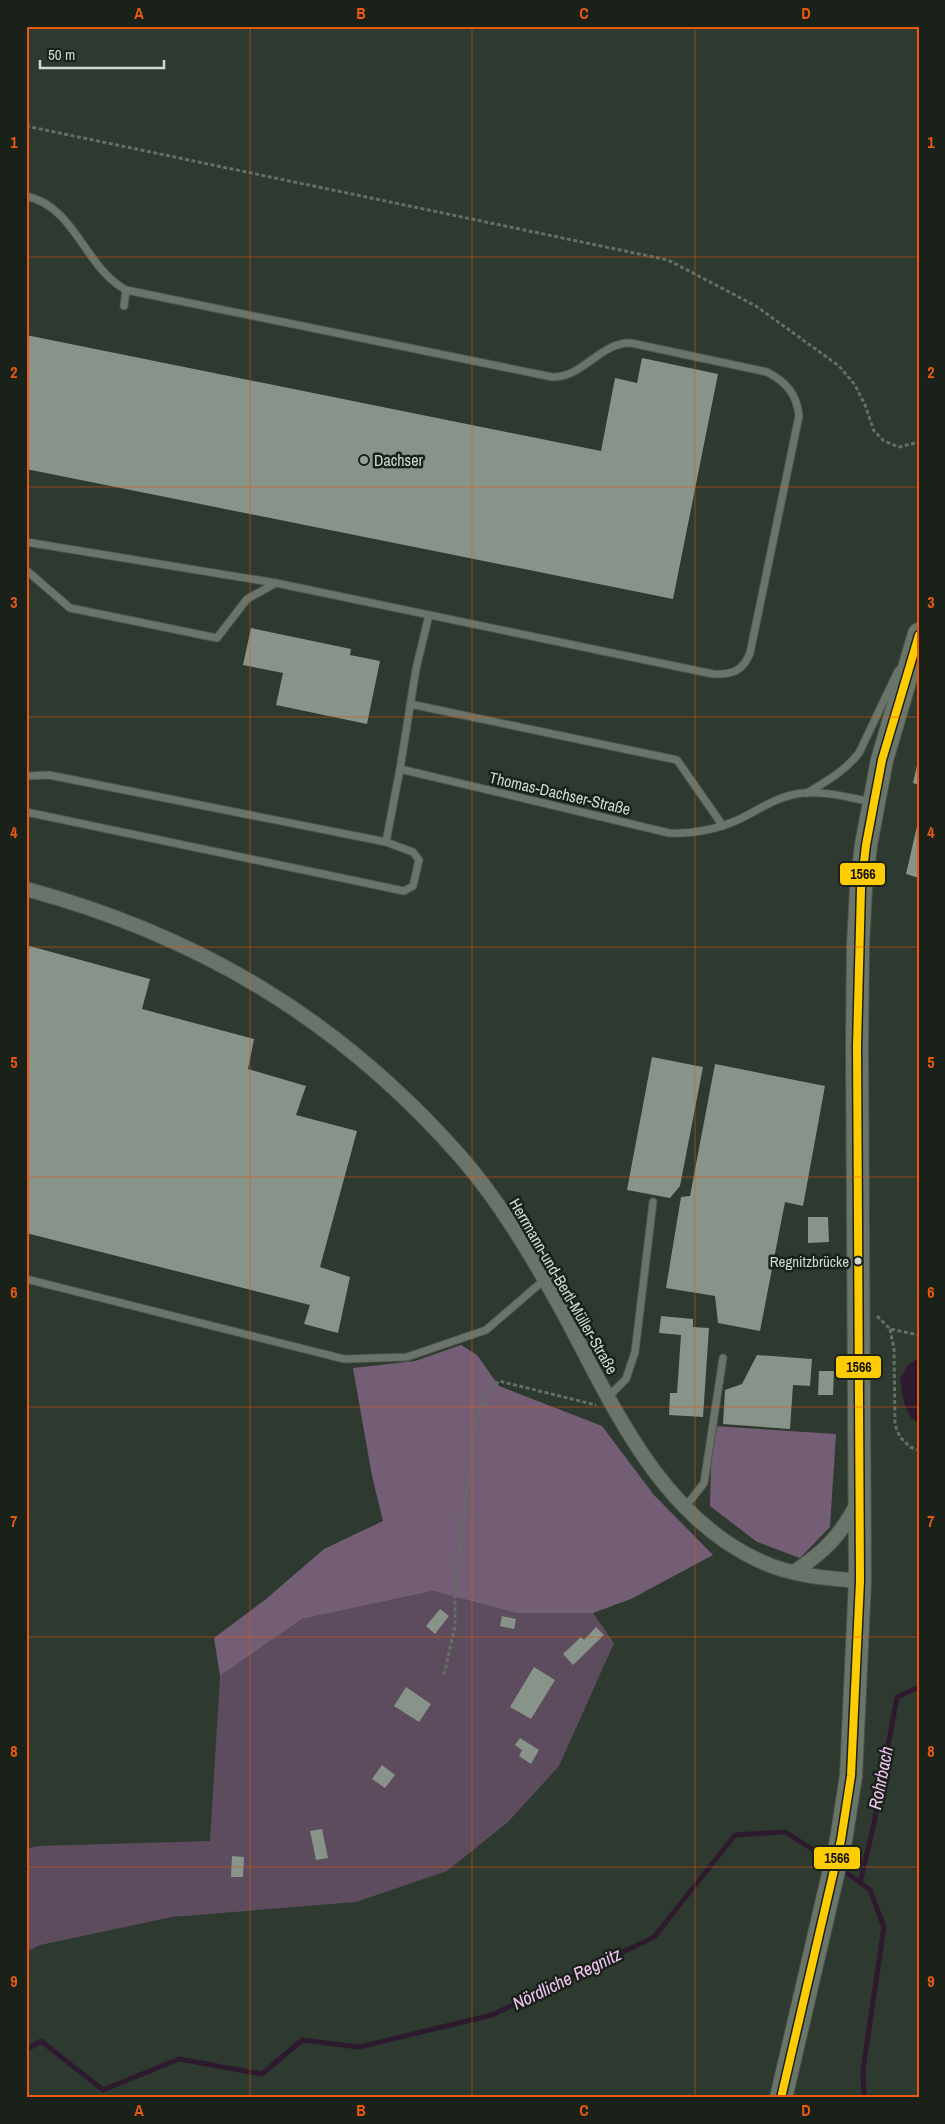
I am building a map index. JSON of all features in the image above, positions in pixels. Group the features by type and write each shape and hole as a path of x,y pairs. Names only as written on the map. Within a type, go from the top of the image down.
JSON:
{"main road":[{"path":"781,2098 841,1840 850,1776 855,1721 860,1581 858,946 862,888 873,802 882,760 916,641"}],"street":[{"name":"Herrmann-und-Bertl-Müller-Straße","path":"26,889 136,925 201,953 277,996 312,1020 373,1068 460,1157 491,1195 544,1280 607,1397 638,1448 662,1480 686,1506 735,1548 762,1562 794,1572 860,1581"},
{"path":"794,1572 819,1556 833,1542 846,1524 860,1496"}],"lane":[{"path":"26,196 48,203 59,212 105,274 126,290 552,377 562,378 572,374 613,346 622,342 631,343 767,372 778,378 794,394 799,416 752,643 747,660 737,671 730,674 714,674 276,583 26,542"},
{"path":"124,306 126,290"},
{"path":"26,570 70,608 216,638 247,599 276,583"},
{"path":"386,842 416,669 429,615"},
{"path":"807,793 832,779 851,763 859,753 893,681 916,641"},
{"path":"410,704 677,760 723,826"},
{"name":"Thomas-Dachser-Straße","path":"400,769 669,833 698,832 723,826 781,798 807,793"},
{"path":"26,776 49,775 386,842 413,852 419,860 413,886 404,891 26,812"},
{"path":"807,793 829,794 873,802"},
{"path":"607,1397 626,1379 636,1352 653,1202"},
{"path":"26,1279 344,1359 407,1357 486,1330 544,1280"},
{"path":"686,1506 704,1483 724,1358"}],"path":[{"path":"26,126 668,260 756,306 839,366 855,385 866,405 874,431 884,441 899,447 919,442"},
{"path":"858,1303 884,1321 890,1329 894,1349 895,1424 900,1437 910,1447 919,1450"},
{"path":"890,1329 919,1335"},
{"path":"444,1675 455,1626 455,1587 477,1414 485,1395 499,1381 615,1410"}],"shaded area":[{"path":"461,1345 477,1355 499,1386 602,1426 654,1495 713,1555 631,1599 593,1613 516,1613 433,1591 302,1619 220,1676 214,1638 266,1599 324,1549 383,1521 372,1476 353,1368 415,1361"},
{"path":"919,1358 919,1423 914,1420 907,1410 900,1379 908,1365"},
{"path":"712,1426 836,1434 830,1527 800,1558 757,1542 710,1506"},
{"path":"433,1591 516,1613 593,1613 614,1643 559,1766 508,1822 447,1871 356,1902 172,1917 40,1945 26,1952 26,1849 37,1846 210,1841 220,1676 302,1619"}],"building":[{"name":"Dachser","path":"26,335 601,451 615,378 637,383 642,358 718,374 673,599 26,469"},
{"path":"251,628 351,649 350,655 380,661 367,724 276,705 283,673 243,665"},
{"path":"919,761 919,785 913,783"},
{"path":"919,822 919,878 906,874"},
{"path":"26,945 150,979 142,1009 254,1039 248,1069 306,1086 296,1115 357,1131 320,1267 350,1277 338,1333 304,1324 310,1305 26,1233"},
{"path":"652,1057 703,1067 680,1186 670,1198 627,1190"},
{"path":"715,1064 825,1086 803,1206 785,1202 760,1331 718,1323 715,1296 666,1288 681,1197 690,1196"},
{"path":"808,1217 828,1217 829,1242 808,1243"},
{"path":"661,1316 693,1319 693,1327 709,1328 703,1417 669,1415 670,1393 677,1393 681,1335 659,1333"},
{"path":"757,1355 812,1359 810,1386 793,1385 790,1429 723,1424 725,1390 742,1384"},
{"path":"819,1371 834,1371 833,1395 818,1395"},
{"path":"440,1609 449,1616 435,1634 426,1626"},
{"path":"502,1616 516,1619 514,1629 500,1626"},
{"path":"596,1627 604,1635 573,1665 563,1654 581,1637 584,1640"},
{"path":"534,1667 555,1680 531,1719 510,1707"},
{"path":"406,1687 431,1704 419,1722 394,1706"},
{"path":"520,1738 539,1750 531,1764 519,1756 522,1750 515,1745"},
{"path":"382,1765 395,1775 385,1788 372,1779"},
{"path":"322,1829 328,1858 316,1860 310,1831"},
{"path":"232,1856 244,1857 243,1877 231,1877"}],"waterway":[{"name":"Rohrbach","path":"860,1883 874,1823 897,1697 919,1687"},
{"name":"Nördliche Regnitz","path":"26,2050 41,2041 103,2090 179,2059 262,2074 302,2040 359,2047 492,2015 654,1937 735,1835 785,1832 831,1861"},
{"name":"Nördliche Regnitz","path":"840,1868 870,1890 884,1927 863,2070 864,2098"}],"transit line":[{"name":"1566","path":"781,2098 841,1840 851,1776 860,1581 857,1046 861,888 866,845 882,760 919,635"}],"place":[{"name":"Dachser","path":"364,460"},
{"name":"Regnitzbrücke","path":"858,1261"}]}
